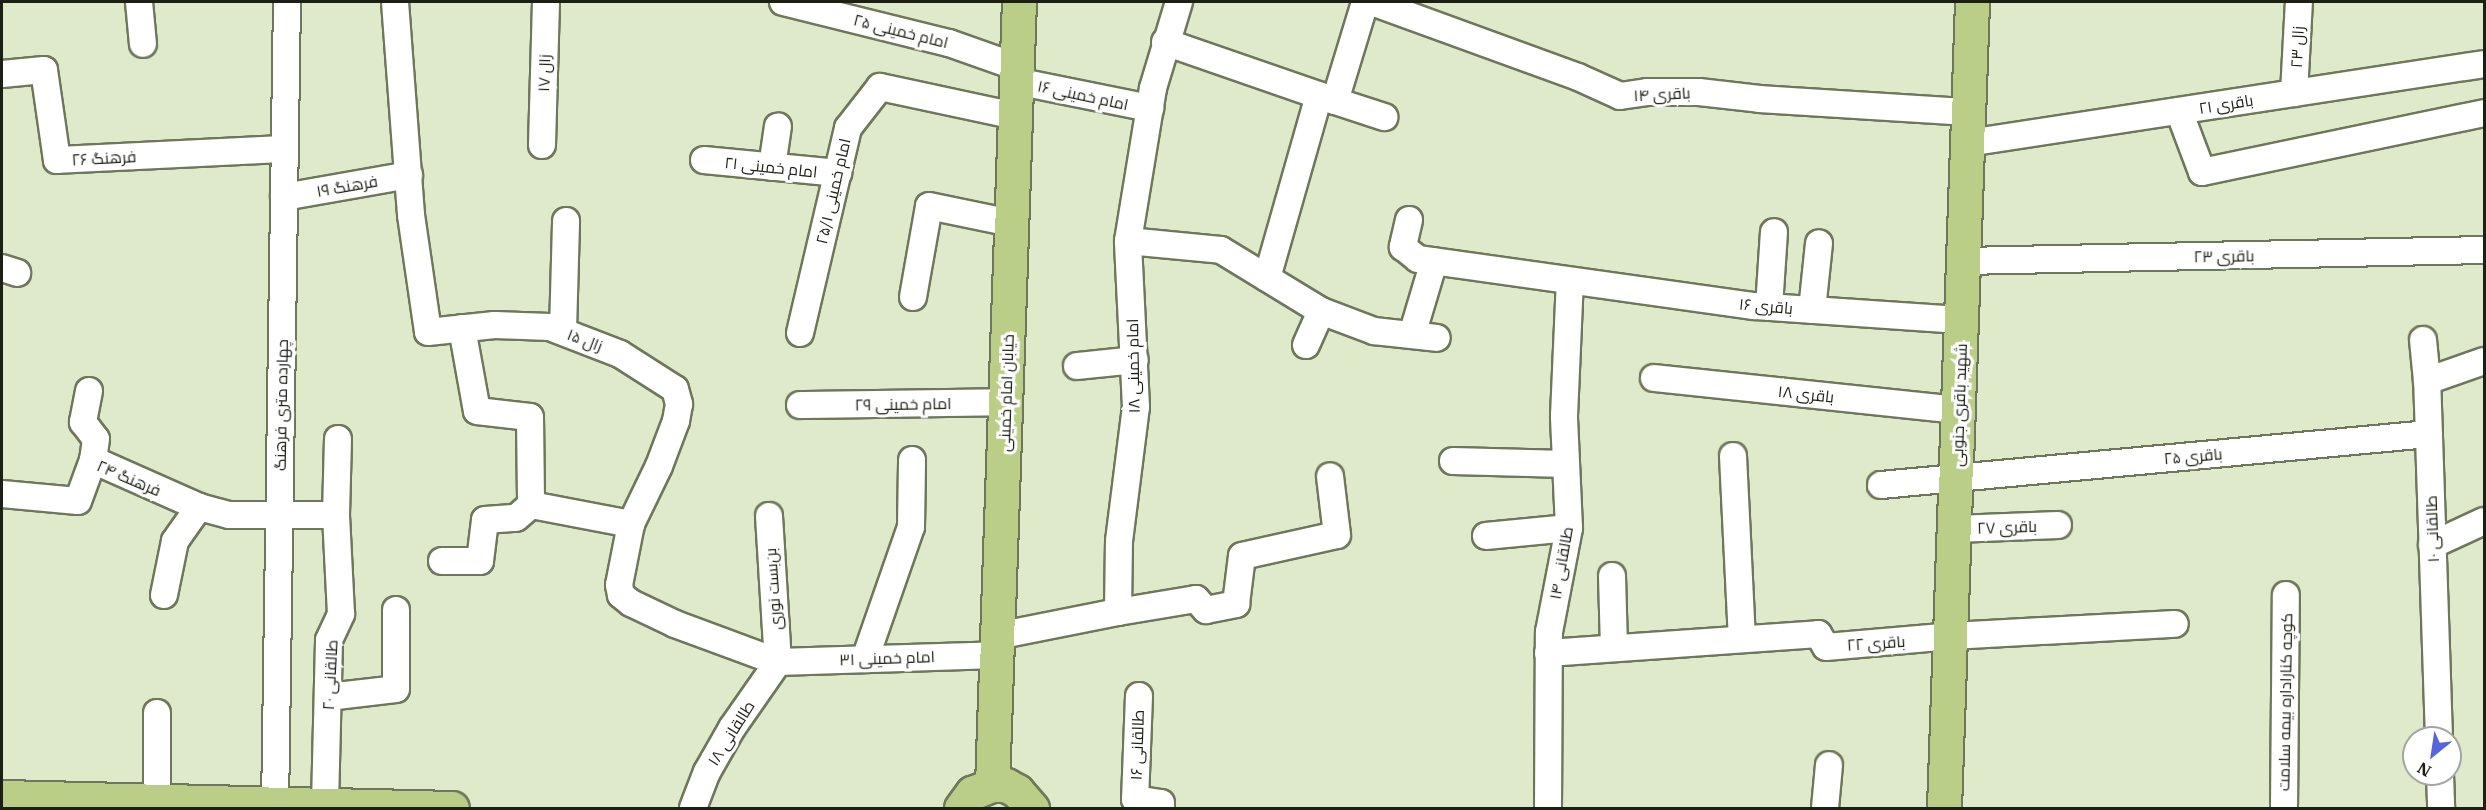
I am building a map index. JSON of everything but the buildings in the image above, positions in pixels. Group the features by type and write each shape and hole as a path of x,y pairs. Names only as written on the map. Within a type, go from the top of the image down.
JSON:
{"main road":[{"name":"خیابان امام خمینی","path":"992,784 1019,2"},
{"name":"شهید باقری جنوبی","path":"1944,808 1952,636 1972,2"},
{"path":"961,808 972,793 992,784 1005,785 1017,791 1032,808"},
{"path":"19,801 113,804 157,801 275,806 452,808"}],"street":[{"path":"139,2 143,44"},
{"name":"چهارده متری فرهنگ","path":"275,806 287,2"},
{"name":"زال ۱۵","path":"395,2 397,52 406,119 411,215 428,332 506,325 550,327 620,354 675,389 679,404 671,438 631,524 619,585 621,595 631,603 675,624 778,662"},
{"name":"زال ۱۷","path":"542,145 546,2"},
{"name":"امام خمینی ۲۵","path":"783,2 949,43 1016,74"},
{"name":"امام خمینی ۱۸","path":"1118,612 1119,541 1136,407 1128,241 1150,108 1165,42 1179,2"},
{"path":"1267,278 1327,98 1365,2"},
{"name":"باقری ۱۴","path":"1372,2 1402,7 1620,96 1647,92 1699,92 1968,127"},
{"name":"زال ۲۳","path":"2294,93 2299,2"},
{"path":"1165,42 1384,117"},
{"name":"باقری ۲۱","path":"1968,127 2179,111 2484,64"},
{"name":"فرهنگ ۲۶","path":"2,74 44,70 57,160 285,149"},
{"name":"امام خمینی ۱۶","path":"1016,74 1150,108"},
{"name":"امام خمینی ۲۵/۱","path":"800,333 848,128 880,87 1015,116"},
{"path":"2179,111 2202,172 2484,113"},
{"path":"772,167 778,126"},
{"name":"امام خمینی ۲۱","path":"704,160 838,173"},
{"name":"فرهنگ ۱۹","path":"284,197 409,175"},
{"path":"913,297 929,206 1011,223"},
{"name":"باقری ۱۶","path":"1409,220 1403,247 1418,259 1769,307 1962,320"},
{"path":"564,331 566,221"},
{"path":"1769,307 1774,232"},
{"path":"1128,241 1221,250 1321,311 1374,331 1424,336 1434,261"},
{"path":"1812,310 1819,243"},
{"name":"باقری ۲۳","path":"1964,261 2484,250"},
{"name":"طالقانی ۱۴","path":"1548,808 1549,632 1569,528 1564,416 1570,281"},
{"path":"1306,345 1321,311"},
{"path":"442,561 480,561 485,520 516,518 531,505 530,417 477,411 462,328"},
{"name":"طالقانی ۱۰","path":"2423,340 2427,381 2439,726"},
{"path":"1077,366 1135,360"},
{"path":"2427,381 2484,362"},
{"name":"باقری ۱۸","path":"1654,378 1959,410"},
{"path":"90,391 83,422 96,439 93,460"},
{"name":"امام خمینی ۲۹","path":"800,405 1005,402"},
{"name":"باقری ۲۵","path":"1881,485 2429,434"},
{"name":"طالقانی ۲۰","path":"326,805 328,640 340,614 336,515 338,439"},
{"path":"1733,456 1742,638"},
{"name":"فرهنگ ۲۴","path":"2,494 78,501 93,460 199,507 229,515 279,517 336,515"},
{"path":"865,659 911,527 912,460"},
{"path":"1453,461 1566,464"},
{"path":"997,645 1118,612 1196,598 1206,609 1236,604 1242,556 1337,535 1330,476"},
{"path":"531,505 631,524"},
{"path":"164,596 176,541 199,507"},
{"name":"بن‌بست نوری","path":"769,516 778,662"},
{"path":"2432,545 2484,521"},
{"name":"باقری ۲۷","path":"1955,529 2058,525"},
{"path":"1486,536 1569,528"},
{"path":"1612,576 1614,648"},
{"name":"کوچه کناراداره بیمه سلامت","path":"2284,808 2286,595"},
{"path":"328,697 396,689 396,610"},
{"name":"باقری ۲۲","path":"1548,653 1818,634 1826,647 1952,636 2175,624"},
{"name":"امام خمینی ۳۱","path":"778,662 865,659 997,645"},
{"name":"طالقانی ۱۸","path":"693,808 707,772 732,729 778,662"},
{"name":"طالقانی ۱۶","path":"1139,696 1135,799 1161,803 1161,808"},
{"path":"157,713 157,801"},
{"path":"1825,808 1829,765"},
{"path":"2440,786 2441,808"}]}
